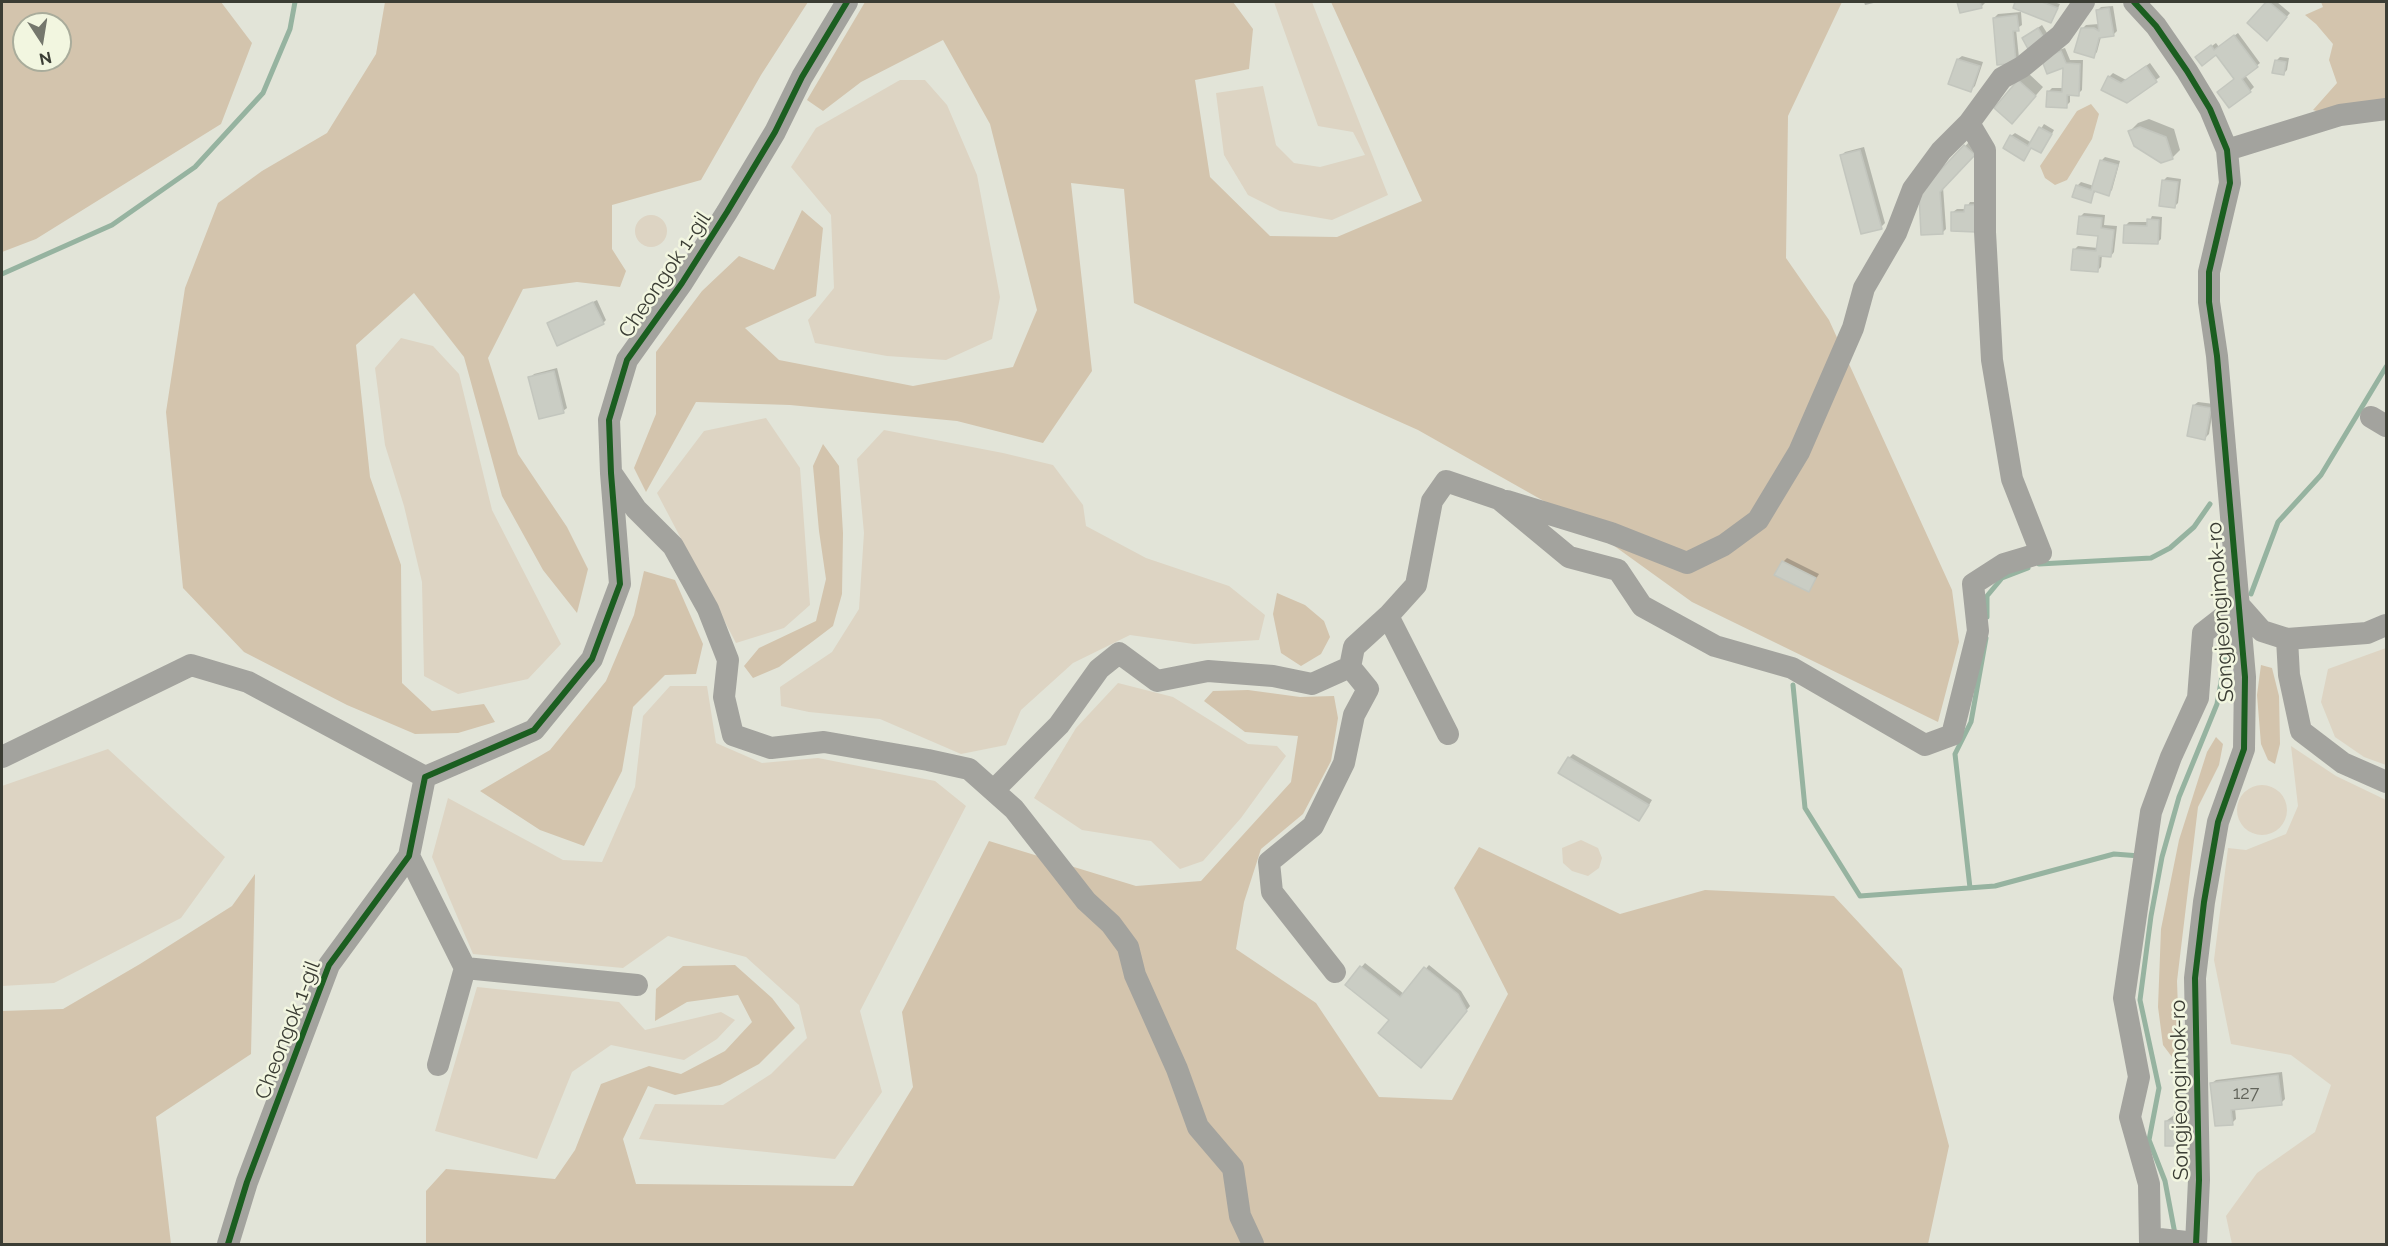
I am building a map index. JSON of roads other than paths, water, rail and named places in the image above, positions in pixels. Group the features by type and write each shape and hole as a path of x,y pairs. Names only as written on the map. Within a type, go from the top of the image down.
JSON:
{"street":[{"name":"Cheongok 1-gil","path":"228,1245 247,1182 329,965 409,856 425,777 534,730 592,659 620,584 609,420 627,360 682,284 728,212 775,132 802,77 847,2"},
{"path":"1350,667 1354,647 1388,616 1416,585 1432,501 1446,481 1611,533 1687,563 1724,545 1758,520 1799,452 1853,328 1864,288 1896,233 1913,189 1941,151 1969,123 2002,78 2022,67 2052,40 2061,35 2084,2"},
{"name":"Songjeongimok-ro","path":"2134,2 2156,26 2210,109 2227,150 2230,183 2209,272 2209,302 2217,356 2245,677 2244,749 2218,822 2204,902 2195,978 2199,1180 2196,1244"},
{"path":"2227,150 2340,115 2386,110"},
{"path":"1498,499 1569,557 1618,570 1642,606 1715,646 1792,668 1925,745 1952,735 1978,631 1973,584 2004,564 2041,553 2012,479 1992,360 1985,232 1985,150 1969,123"},
{"path":"611,473 636,509 673,546 708,609 728,660 724,697 733,735 771,748 824,742 969,769 1014,809 1086,901 1111,924 1128,947 1135,975 1177,1069 1198,1127 1233,1168 1240,1216 1253,1245"},
{"path":"2196,1244 2150,1241 2150,1184 2130,1117 2139,1077 2124,998 2151,812 2171,757 2199,698 2203,633 2239,605 2262,631 2287,639 2367,633 2386,625"},
{"path":"1388,616 1448,734"},
{"path":"2287,639 2289,675 2301,731 2343,764 2386,782"},
{"path":"994,790 1059,725 1099,669 1119,653 1157,681 1208,671 1273,676 1312,684 1350,667"},
{"path":"2,757 191,665 248,682 425,777"},
{"path":"1335,972 1272,892 1269,862 1313,826 1344,763 1354,715 1368,689 1350,667"},
{"path":"409,856 465,968 438,1065"},
{"path":"465,968 637,985"}],"waterway":[{"path":"2,274 112,225 195,167 263,93 290,29 295,2"},
{"path":"2251,594 2278,522 2321,475 2386,367"},
{"path":"2039,564 2151,558 2170,548 2194,527 2210,504"},
{"path":"1987,617 1987,596 2002,578 2028,568"},
{"path":"1970,888 1955,754 1971,722 1986,638"},
{"path":"2175,1234 2165,1181 2149,1140 2159,1088 2140,1000 2151,916 2162,857 2179,797 2217,704 2227,649"},
{"path":"1793,685 1805,808 1860,896 1995,886 2114,854 2140,856"}]}
